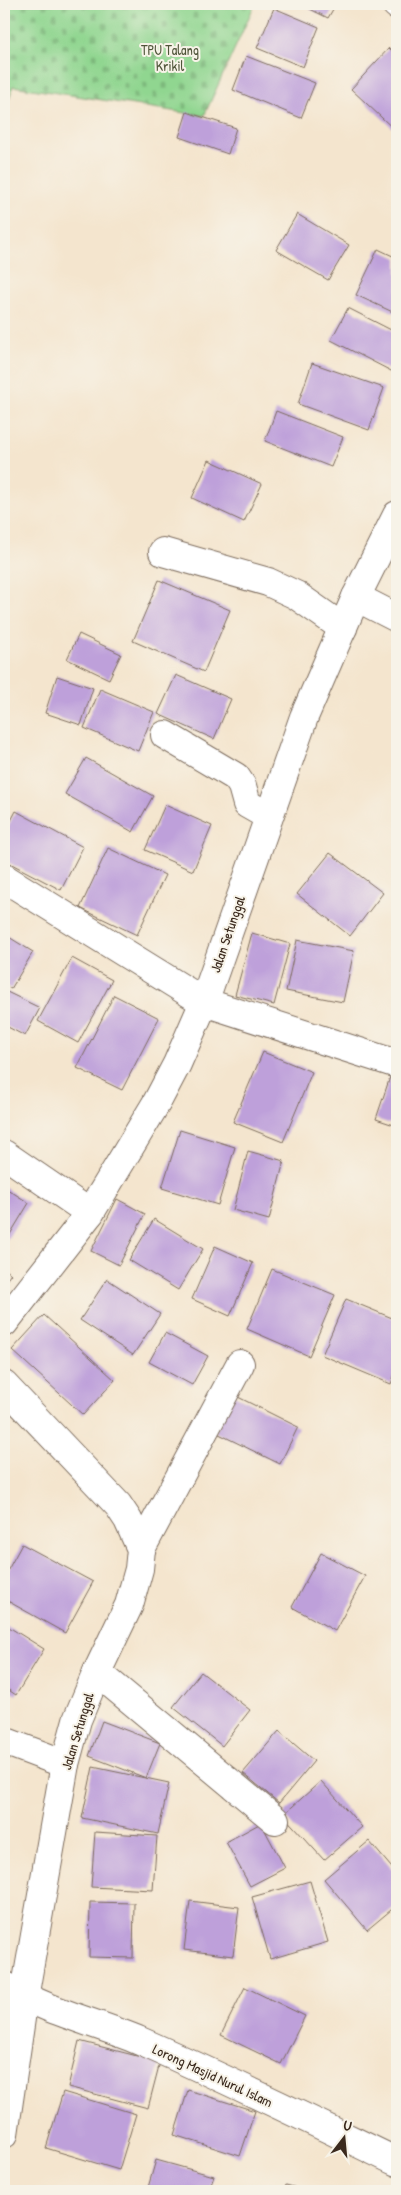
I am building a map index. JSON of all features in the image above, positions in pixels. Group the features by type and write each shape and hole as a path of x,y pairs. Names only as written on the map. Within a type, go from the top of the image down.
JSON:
{"street":[{"name":"Jalan Setunggal","path":"4,1323 90,1213 157,1102 176,1064 204,1002 304,717 356,598 397,515"},
{"path":"162,552 268,582 296,595 343,628"},
{"path":"356,598 397,618"},
{"path":"165,735 236,777 242,786 247,804 268,816"},
{"path":"4,878 204,1002 397,1064"},
{"path":"4,1154 90,1213"},
{"path":"140,1549 240,1364"},
{"name":"Jalan Setunggal","path":"4,1385 118,1505 128,1520 140,1549 139,1569 129,1605 97,1672 77,1720 64,1764 14,1991 4,2134"},
{"path":"97,1672 275,1820"},
{"path":"4,1741 64,1764"},
{"name":"Lorong Masjid Nurul Islam","path":"14,1991 167,2053 397,2162"}],"green space":[{"name":"TPU Talang Krikil","path":"4,4 255,4 204,116 13,86 4,115"}],"building":[{"path":"300,4 336,4 328,18"},
{"path":"274,8 319,27 303,67 257,48"},
{"path":"389,48 397,56 397,132 351,89"},
{"path":"246,56 315,83 301,118 233,90"},
{"path":"187,112 236,128 228,154 179,137"},
{"path":"297,214 349,245 328,280 276,250"},
{"path":"378,249 397,258 397,314 356,295"},
{"path":"348,308 397,333 397,374 331,340"},
{"path":"312,363 384,388 369,430 298,404"},
{"path":"276,411 343,437 331,467 265,441"},
{"path":"209,460 262,484 244,522 192,498"},
{"path":"159,580 230,610 204,672 133,641"},
{"path":"79,634 121,654 109,679 67,659"},
{"path":"176,675 231,699 214,739 158,714"},
{"path":"57,676 93,688 81,725 45,713"},
{"path":"100,689 154,712 138,751 84,728"},
{"path":"86,758 153,796 133,832 65,794"},
{"path":"165,805 212,826 193,871 145,850"},
{"path":"16,811 83,847 61,890 4,860 4,834"},
{"path":"108,848 165,875 137,935 80,908"},
{"path":"330,853 383,893 350,936 297,894"},
{"path":"252,933 290,944 274,1005 235,995"},
{"path":"4,934 33,952 11,989 4,985"},
{"path":"297,940 354,951 343,1002 286,991"},
{"path":"72,958 112,980 78,1043 38,1021"},
{"path":"7,992 40,1008 25,1036 4,1025 4,997"},
{"path":"114,995 159,1018 122,1090 77,1068"},
{"path":"263,1052 312,1072 283,1142 233,1122"},
{"path":"391,1074 397,1076 397,1126 376,1119"},
{"path":"180,1130 235,1147 218,1205 162,1188"},
{"path":"248,1151 284,1161 269,1220 233,1210"},
{"path":"4,1187 29,1203 6,1241 4,1240"},
{"path":"117,1199 145,1214 119,1265 91,1251"},
{"path":"154,1219 203,1249 178,1290 129,1260"},
{"path":"215,1246 253,1263 230,1316 192,1299"},
{"path":"4,1268 11,1274 4,1283"},
{"path":"272,1269 335,1295 309,1356 247,1329"},
{"path":"107,1279 160,1314 133,1355 80,1320"},
{"path":"346,1299 397,1320 397,1368 391,1384 322,1355"},
{"path":"44,1315 115,1380 83,1415 12,1350"},
{"path":"165,1333 208,1356 192,1385 149,1362"},
{"path":"234,1395 298,1427 280,1464 215,1432"},
{"path":"22,1544 93,1582 65,1633 4,1599 4,1577"},
{"path":"321,1553 365,1576 335,1631 292,1607"},
{"path":"4,1624 44,1649 16,1695 4,1687"},
{"path":"201,1672 250,1710 222,1746 173,1707"},
{"path":"102,1721 160,1743 146,1778 89,1756"},
{"path":"279,1731 314,1761 279,1803 243,1773"},
{"path":"93,1767 169,1783 158,1834 82,1818"},
{"path":"321,1781 362,1827 324,1860 283,1815"},
{"path":"261,1823 285,1868 250,1886 226,1842"},
{"path":"95,1832 157,1836 153,1890 91,1887"},
{"path":"369,1841 397,1874 397,1905 367,1930 324,1879"},
{"path":"310,1881 328,1942 270,1959 252,1897"},
{"path":"190,1901 239,1907 233,1956 184,1950"},
{"path":"90,1902 134,1903 133,1958 89,1957"},
{"path":"245,1987 305,2016 281,2064 221,2035"},
{"path":"79,2041 160,2062 148,2108 68,2087"},
{"path":"188,2090 255,2111 240,2156 174,2135"},
{"path":"63,2092 136,2114 119,2170 46,2148"},
{"path":"156,2160 214,2176 209,2191 147,2191"},
{"path":"286,2185 308,2191 284,2191"}]}
